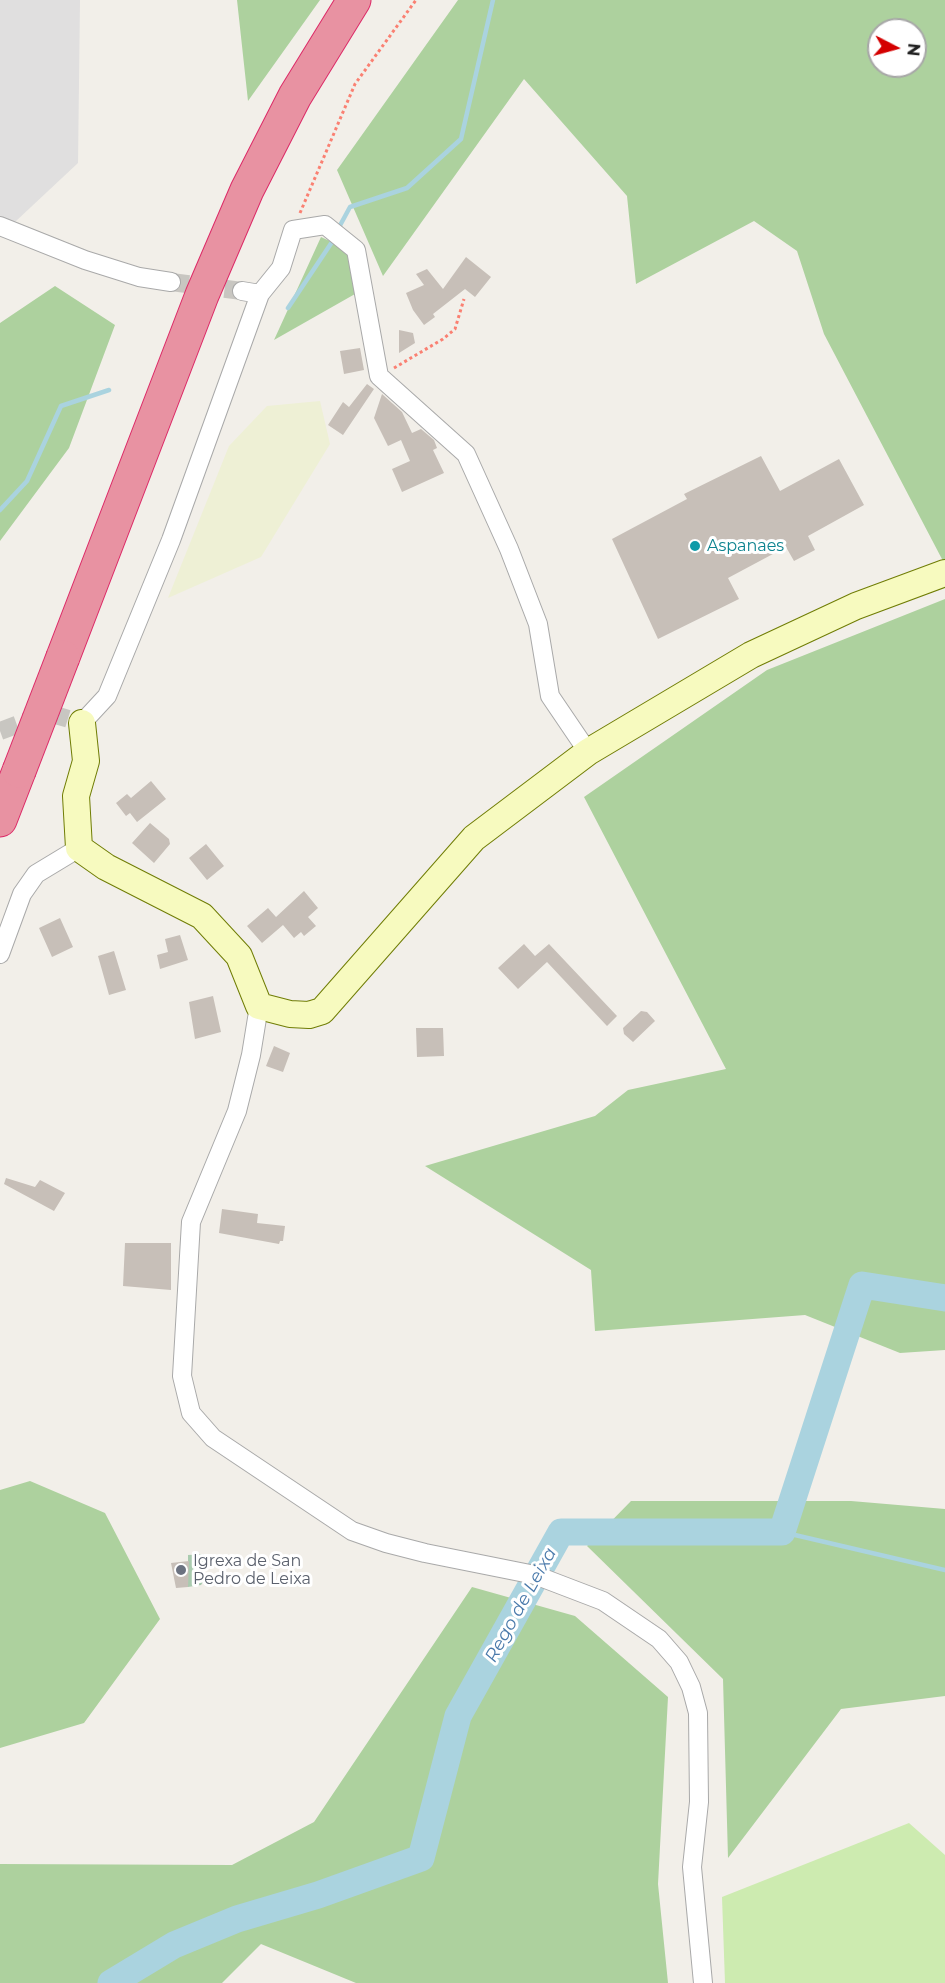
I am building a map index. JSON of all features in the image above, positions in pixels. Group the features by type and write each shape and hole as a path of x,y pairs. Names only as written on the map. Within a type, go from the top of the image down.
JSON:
{"highway":[{"path":"0,820 202,295 247,190 296,96 354,0"}],"street":[{"path":"79,848 76,796 86,760 82,723 107,696 111,687 171,540 260,294 281,268 293,230 325,225 356,250 379,376 466,454 538,624 550,696 588,752"},
{"path":"0,226 86,260 139,277 171,282"},
{"path":"242,291 260,294"},
{"path":"259,1006 290,1014 309,1015 322,1011 474,838 588,752 750,655 856,606 945,573"},
{"path":"0,954 22,894 36,874 79,848"},
{"path":"79,848 106,867 202,916 239,956 259,1006 251,1055 237,1111 191,1222 182,1376 191,1413 213,1438 352,1531 425,1553 535,1575 603,1601 659,1640 679,1662 691,1687 698,1713 699,1802 692,1867 703,1983"}],"path":[{"path":"293,230 355,84 416,0"},
{"path":"379,376 455,329 464,299"}],"shaded area":[{"path":"0,0 80,0 78,163 0,236"}],"green space":[{"path":"237,0 320,0 248,101"},
{"path":"458,0 945,0 945,559 943,561 824,334 797,251 754,221 636,284 627,196 524,79 383,276 337,170"},
{"path":"321,237 347,249 355,294 274,340"},
{"path":"55,286 115,325 69,448 0,541 0,323"},
{"path":"320,401 330,444 261,557 168,598 229,446 267,406"},
{"path":"945,599 945,1350 900,1353 805,1315 595,1331 591,1270 425,1166 595,1116 628,1090 726,1069 584,797 767,670"},
{"path":"30,1481 105,1513 160,1619 84,1723 0,1748 0,1490"},
{"path":"631,1501 851,1501 945,1509 945,1696 841,1709 728,1858 723,1679 587,1546"},
{"path":"204,1554 203,1582 201,1585 188,1587 188,1555"},
{"path":"472,1587 575,1616 668,1697 658,1884 668,1983 356,1983 261,1944 222,1983 0,1983 0,1864 232,1865 314,1822"},
{"path":"909,1823 945,1855 945,1983 725,1983 722,1897"}],"building":[{"path":"466,257 491,277 475,297 465,289 433,314 435,317 424,325 413,310 406,293 424,285 416,274 427,269 443,289"},
{"path":"399,330 413,333 415,343 399,353"},
{"path":"360,348 364,370 344,374 340,351"},
{"path":"367,384 374,389 343,435 328,425 343,402 349,407"},
{"path":"382,394 402,412 412,433 421,429 434,440 437,448 433,450 444,473 402,492 392,469 410,461 401,440 388,446 374,418"},
{"name":"Aspanaes","path":"761,456 780,491 839,459 864,505 808,536 815,550 794,561 786,547 728,578 739,599 658,639 612,539 687,499 684,494"},
{"path":"151,781 166,799 137,822 130,813 126,816 116,803 127,794 131,798"},
{"path":"150,823 169,839 170,844 154,863 132,843"},
{"path":"206,844 224,866 207,880 189,858"},
{"path":"304,891 318,908 308,917 316,926 304,936 301,932 294,938 283,925 262,943 247,926 268,908 276,917"},
{"path":"60,918 73,947 52,957 39,928"},
{"path":"180,935 188,960 160,969 157,955 168,952 165,939"},
{"path":"524,944 535,956 549,944 617,1016 607,1026 547,962 518,989 498,968"},
{"path":"114,951 126,990 109,995 98,956"},
{"path":"213,996 221,1032 195,1039 189,1002"},
{"path":"641,1011 647,1012 655,1021 633,1042 624,1034 623,1028"},
{"path":"416,1028 443,1028 444,1056 417,1057"},
{"path":"274,1046 290,1053 283,1072 266,1066"},
{"path":"6,1178 35,1187 40,1180 65,1193 54,1211 4,1184"},
{"path":"222,1209 258,1214 257,1223 285,1226 283,1241 279,1244 219,1233"},
{"path":"125,1243 171,1243 171,1290 123,1286"},
{"name":"Igrexa de San Pedro de Leixa","path":"189,1561 188,1587 176,1588 171,1563"}],"waterway":[{"path":"337,231 350,207 407,188 461,139 493,0"},
{"path":"288,308 334,239"},
{"path":"0,510 27,481 61,406 109,390"},
{"name":"Rego de Leixa","path":"111,1983 174,1945 237,1919 318,1895 421,1858 458,1716 561,1532 782,1532 862,1285 945,1298"},
{"path":"782,1532 945,1570"}],"tunnel":[{"path":"171,282 242,291"},
{"path":"0,731 49,713 82,723"}],"place":[{"name":"Aspanaes","path":"695,546"},
{"name":"Igrexa de San Pedro de Leixa","path":"181,1570"}]}
